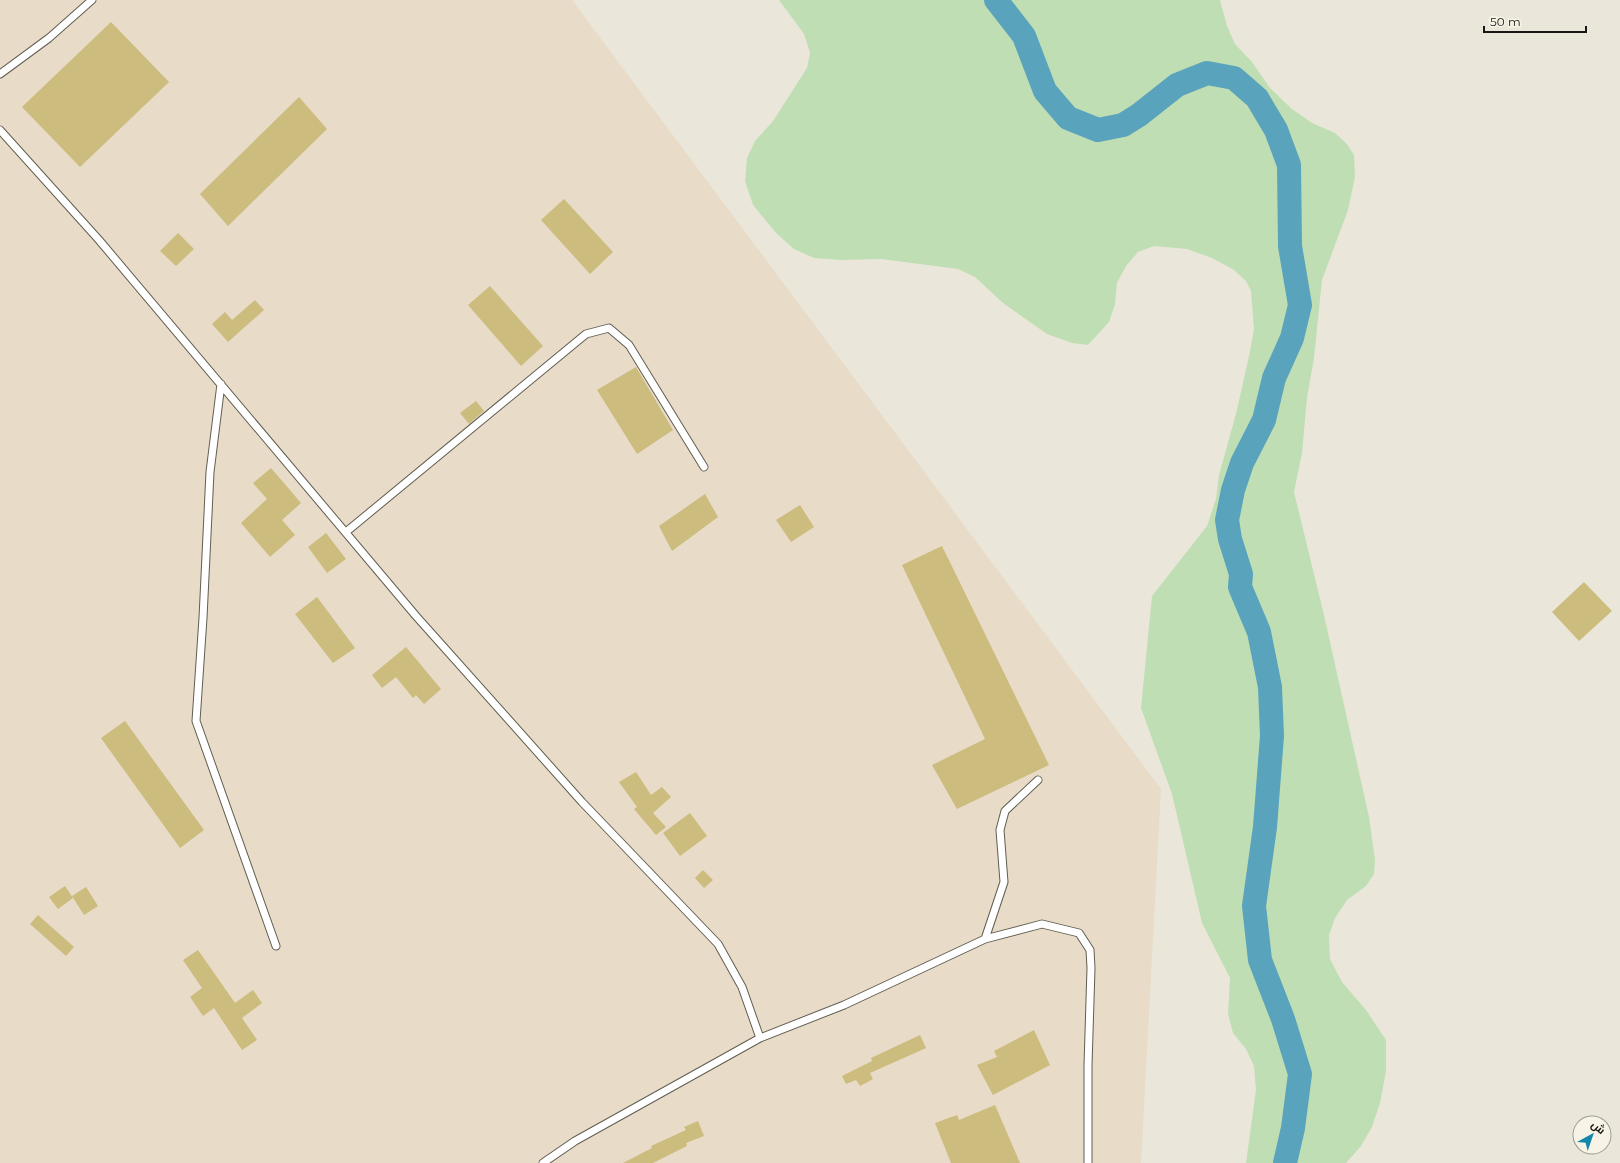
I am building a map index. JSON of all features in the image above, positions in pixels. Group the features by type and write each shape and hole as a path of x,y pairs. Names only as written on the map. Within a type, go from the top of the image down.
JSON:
{"lane":[{"path":"0,74 49,38 92,0"},
{"path":"0,130 99,240 416,616 582,802 718,944 742,987 760,1038"},
{"path":"346,532 586,334 609,328 629,345 704,467"},
{"path":"221,384 210,472 203,618 196,721 276,946"},
{"path":"985,938 1004,882 1000,830 1006,811 1038,780"},
{"path":"543,1163 575,1141 760,1038 844,1005 985,938 1042,924 1079,933 1090,950 1088,1163"}],"shaded area":[{"path":"0,0 572,0 1161,789 1141,1163 0,1163"}],"green space":[{"path":"779,0 1220,0 1227,26 1235,44 1252,62 1270,88 1292,109 1312,123 1335,133 1347,144 1354,155 1355,177 1348,210 1322,280 1314,358 1307,398 1302,453 1294,492 1324,615 1369,817 1375,860 1374,874 1366,886 1347,900 1335,918 1329,935 1330,959 1342,982 1366,1010 1386,1040 1386,1071 1380,1103 1372,1127 1361,1146 1346,1163 1246,1163 1256,1090 1254,1066 1246,1049 1233,1033 1228,1014 1230,978 1202,923 1172,794 1141,708 1152,596 1207,526 1216,499 1219,475 1237,410 1254,329 1251,291 1246,281 1234,270 1212,258 1187,249 1154,246 1138,252 1126,266 1117,283 1115,304 1109,322 1088,345 1072,343 1047,334 1003,303 975,277 958,269 881,259 842,260 814,258 794,249 776,233 753,205 745,181 747,158 755,141 773,121 807,68 810,53 804,34"}],"building":[{"path":"111,22 169,82 80,167 22,107"},
{"path":"299,97 327,129 228,226 200,194"},
{"path":"564,199 613,252 590,274 541,220"},
{"path":"178,233 194,249 176,266 160,251"},
{"path":"490,286 543,346 521,366 468,305"},
{"path":"255,300 264,310 228,342 212,324 225,312 232,320"},
{"path":"636,367 673,430 637,454 597,390"},
{"path":"476,401 484,411 469,424 460,413"},
{"path":"271,468 301,503 282,520 295,535 270,557 241,523 267,499 253,483"},
{"path":"705,494 718,517 672,551 659,526"},
{"path":"800,505 814,527 791,542 776,520"},
{"path":"326,533 346,559 327,573 308,547"},
{"path":"942,546 1049,765 957,809 932,765 985,739 902,565"},
{"path":"1584,582 1612,611 1579,641 1552,612"},
{"path":"317,597 355,648 333,663 295,614"},
{"path":"406,647 441,689 424,704 416,695 413,698 396,677 382,688 372,675"},
{"path":"125,721 204,830 180,848 101,738"},
{"path":"636,772 651,795 662,787 671,797 653,813 666,827 656,835 634,809 637,807 619,782"},
{"path":"690,813 707,836 680,856 663,833"},
{"path":"703,870 713,880 704,888 695,878"},
{"path":"65,886 73,898 58,909 49,897"},
{"path":"86,887 98,906 84,915 72,896"},
{"path":"38,915 74,947 66,956 30,924"},
{"path":"198,950 235,1003 253,990 262,1003 242,1018 257,1040 242,1050 214,1008 203,1016 190,997 202,988 183,960"},
{"path":"1034,1030 1050,1065 993,1095 977,1065 997,1057 994,1051"},
{"path":"920,1035 926,1048 870,1073 873,1079 860,1086 856,1080 846,1084 842,1076 872,1061 871,1058"},
{"path":"995,1105 1020,1163 951,1163 935,1123 957,1115 959,1120"},
{"path":"698,1121 704,1136 686,1143 687,1146 653,1163 623,1163 652,1148 651,1146 686,1130 684,1127"}],"waterway":[{"path":"996,0 1024,36 1045,91 1068,118 1098,130 1123,125 1139,115 1177,85 1207,73 1234,78 1257,98 1276,130 1289,165 1290,246 1300,305 1292,338 1274,378 1264,420 1242,463 1233,490 1227,520 1230,539 1241,574 1240,587 1259,632 1270,687 1272,736 1265,827 1254,906 1260,960 1283,1019 1300,1074 1293,1128 1285,1163"}]}
